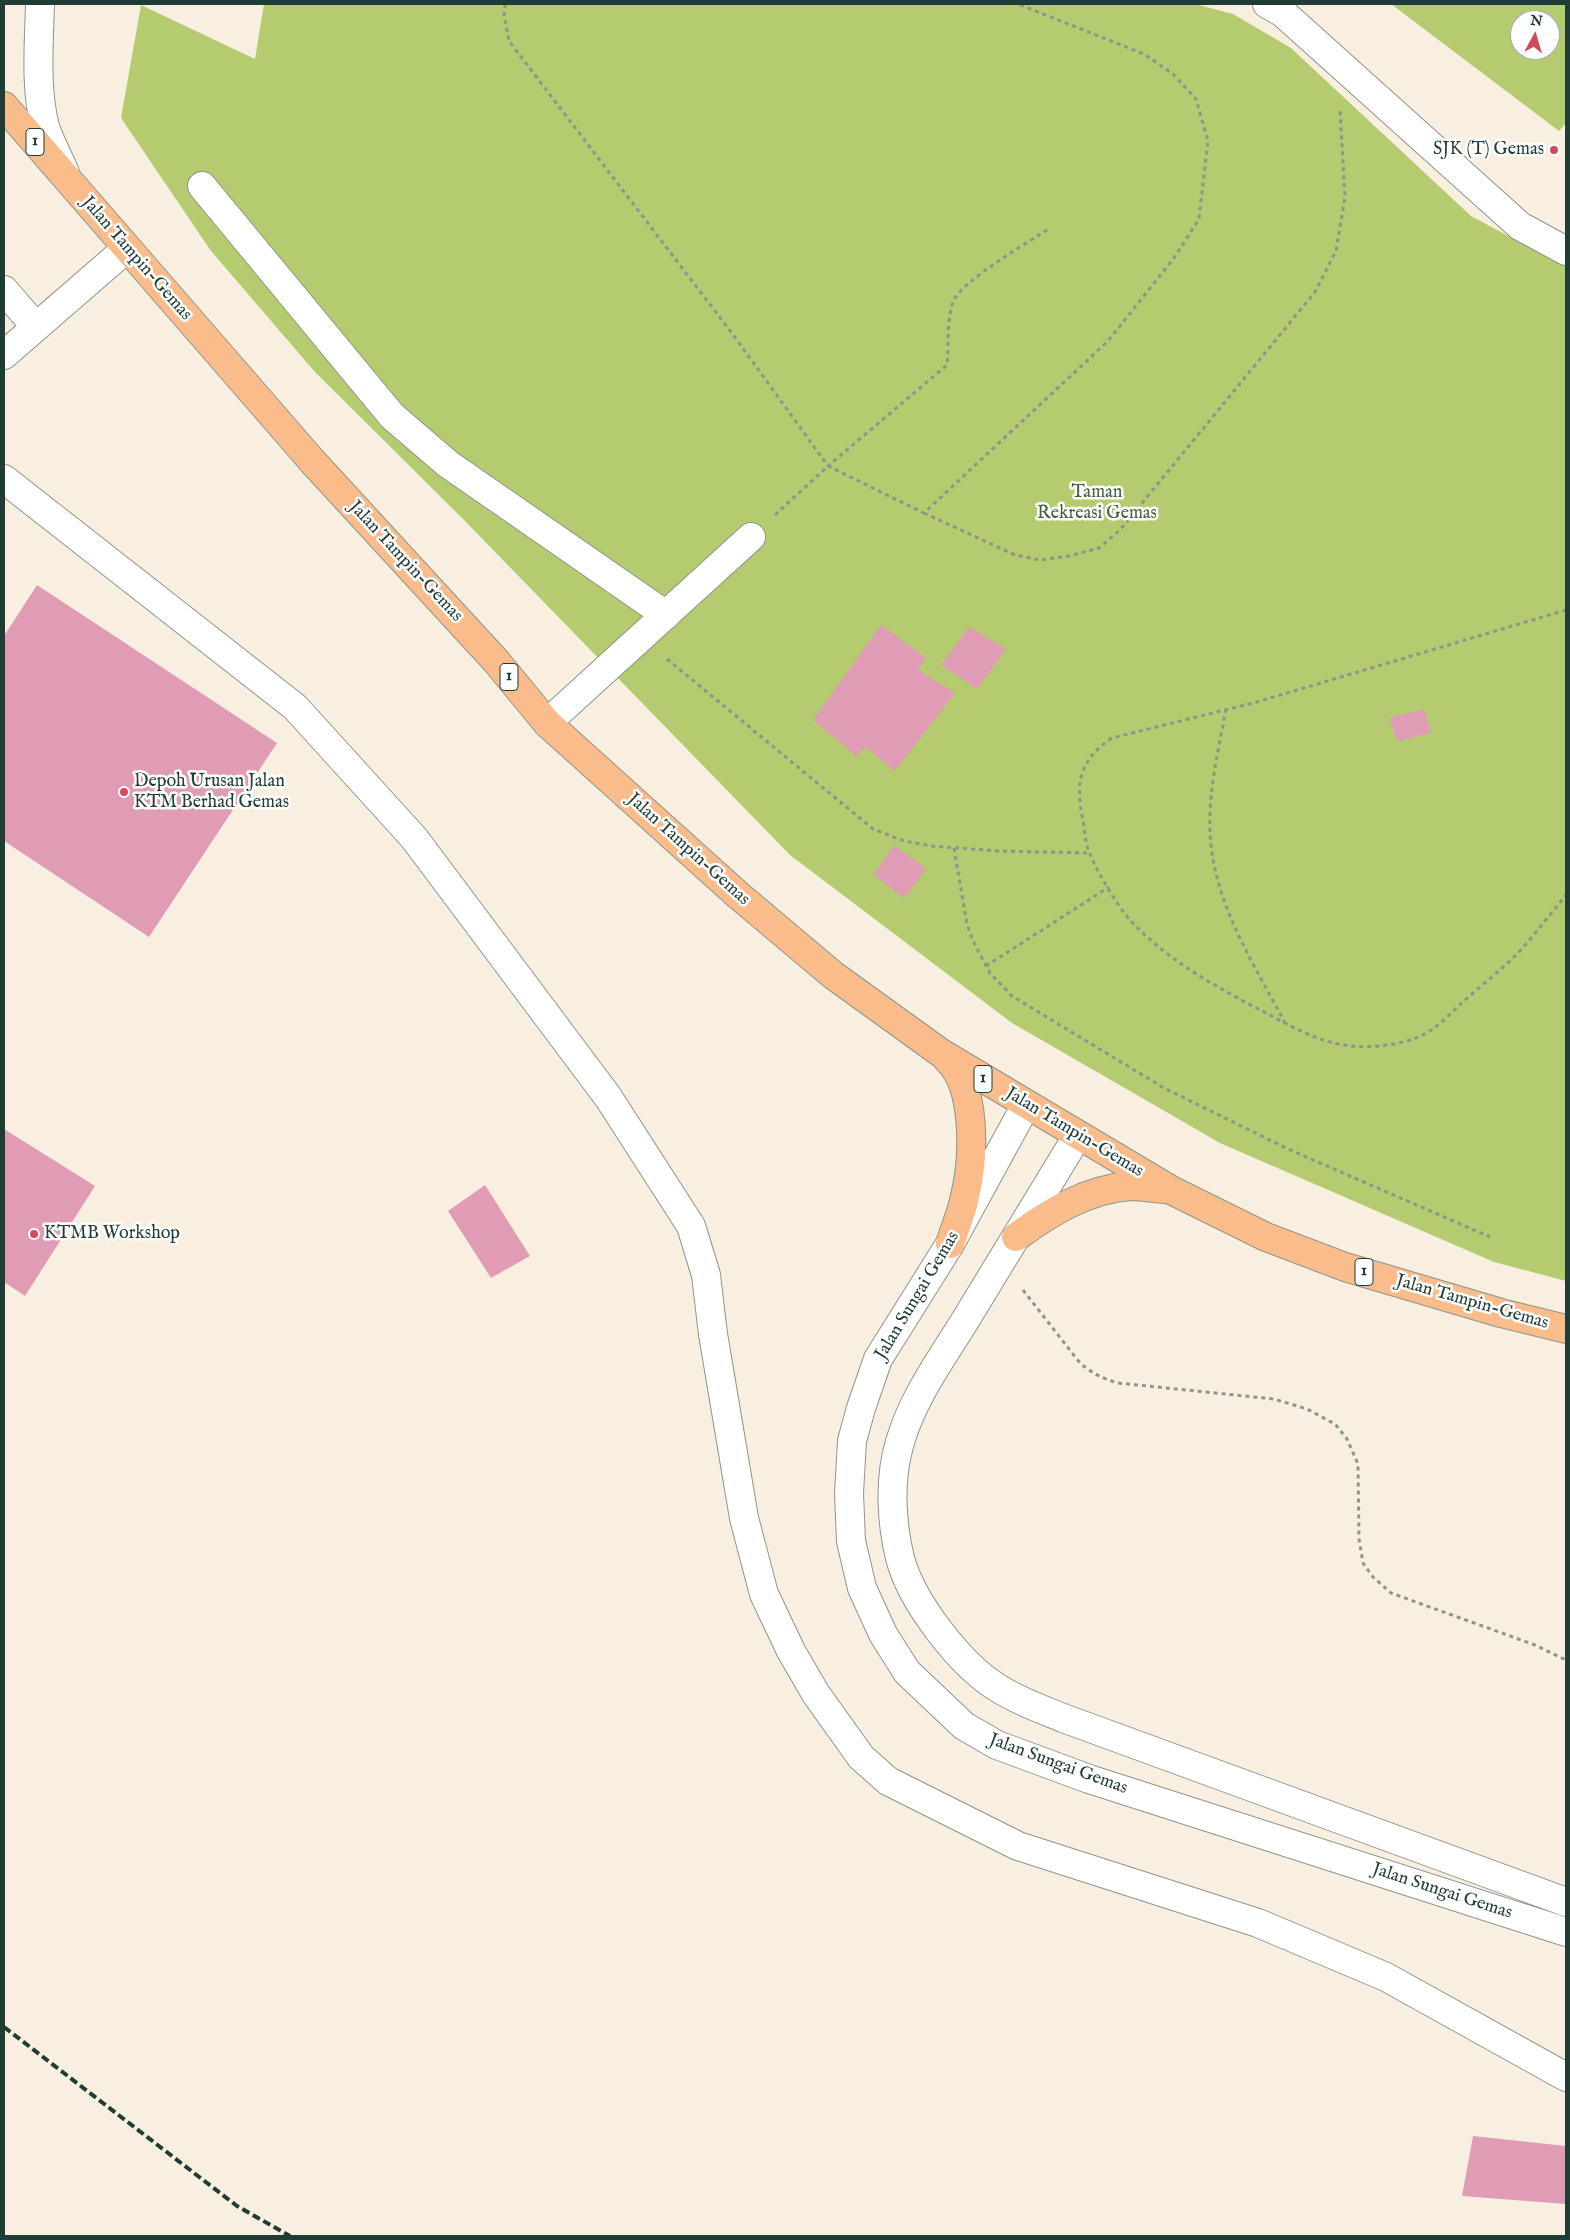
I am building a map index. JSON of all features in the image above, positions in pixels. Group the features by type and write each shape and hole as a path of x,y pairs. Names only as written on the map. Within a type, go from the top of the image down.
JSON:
{"highway":[{"name":"Jalan Tampin-Gemas","path":"4,106 126,249 313,462 496,661 548,723 745,902 833,975 940,1053 1171,1190 1266,1236 1345,1267 1502,1314 1566,1329"},
{"path":"940,1053 957,1068 968,1099 971,1128 966,1196 950,1244"},
{"path":"1016,1237 1042,1218 1072,1202 1102,1191 1131,1186 1171,1190"}],"street":[{"path":"40,4 39,80 41,103 46,127 67,178"},
{"path":"1266,4 1284,13 1520,226 1566,251"},
{"path":"202,186 392,416 448,464 666,615"},
{"path":"4,356 126,249"},
{"path":"4,290 36,327"},
{"path":"4,479 295,707 414,838 608,1096 691,1226 706,1275 713,1334 744,1518 764,1594 791,1651 816,1694 861,1757 888,1781 1018,1846 1258,1923 1386,1977 1566,2077"},
{"path":"548,723 751,537"},
{"name":"Jalan Sungai Gemas","path":"1026,1104 950,1244 878,1359 861,1408 852,1442 849,1493 851,1541 862,1588 883,1634 907,1672 964,1726 996,1745 1089,1779 1566,1932"},
{"name":"Jalan Sungai Gemas","path":"1078,1135 920,1395 900,1443 893,1490 894,1527 900,1560 917,1596 952,1648 996,1688 1020,1701 1072,1722 1566,1902"}],"path":[{"path":"505,4 504,14 509,41 734,336 828,466 1015,555 1040,560 1069,556 1099,548 1120,530 1315,292 1336,251 1345,197 1338,61"},
{"path":"924,513 1108,341 1174,258 1199,219 1208,141 1196,99 1173,74 1144,54 1018,4"},
{"path":"751,537 828,466 947,365 950,317 954,298 975,278 1050,228"},
{"path":"1566,610 1257,702 1112,738 1096,749 1083,771 1079,792 1080,810 1089,853 1108,887 1130,920 1158,946 1194,972 1285,1023 1331,1043 1373,1047 1400,1043 1418,1037 1440,1023 1518,953 1566,895"},
{"path":"641,638 873,829 904,842 954,848 1009,852 1089,853"},
{"path":"1226,710 1214,782 1211,844 1226,908 1285,1023"},
{"path":"954,848 967,924 990,974 1012,996 1164,1088 1288,1149 1490,1236"},
{"path":"986,966 1108,887"},
{"path":"1001,1261 1080,1363 1092,1373 1104,1379 1118,1383 1274,1399 1307,1408 1335,1424 1347,1439 1358,1464 1359,1539 1363,1563 1373,1578 1391,1593 1535,1645 1566,1660"}],"green space":[{"name":"Taman Rekreasi Gemas","path":"264,4 1195,4 1233,14 1291,48 1471,216 1566,267 1566,1281 1494,1262 1220,1143 1012,1023 790,855 463,519 315,372 211,251 121,118 141,5 255,59"},
{"path":"1391,4 1566,4 1566,123 1559,131"}],"building":[{"name":"Depoh Urusan Jalan KTM Berhad Gemas","path":"37,585 277,743 149,937 4,841 4,636"},
{"path":"881,625 926,658 918,670 955,693 895,771 865,747 856,756 813,720"},
{"path":"969,627 1006,649 977,689 941,665"},
{"path":"1424,709 1431,733 1397,741 1389,718"},
{"path":"894,845 926,869 904,898 874,875"},
{"name":"KTMB Workshop","path":"4,1129 95,1186 25,1296 4,1282"},
{"path":"485,1185 530,1256 491,1278 448,1211"},
{"path":"1473,2136 1566,2146 1566,2204 1462,2196"}],"railway":[{"path":"4,2027 237,2206 290,2236"}],"place":[{"name":"SJK (T) Gemas","path":"1554,150"},
{"name":"Depoh Urusan Jalan KTM Berhad Gemas","path":"124,792"},
{"name":"KTMB Workshop","path":"34,1234"}]}
